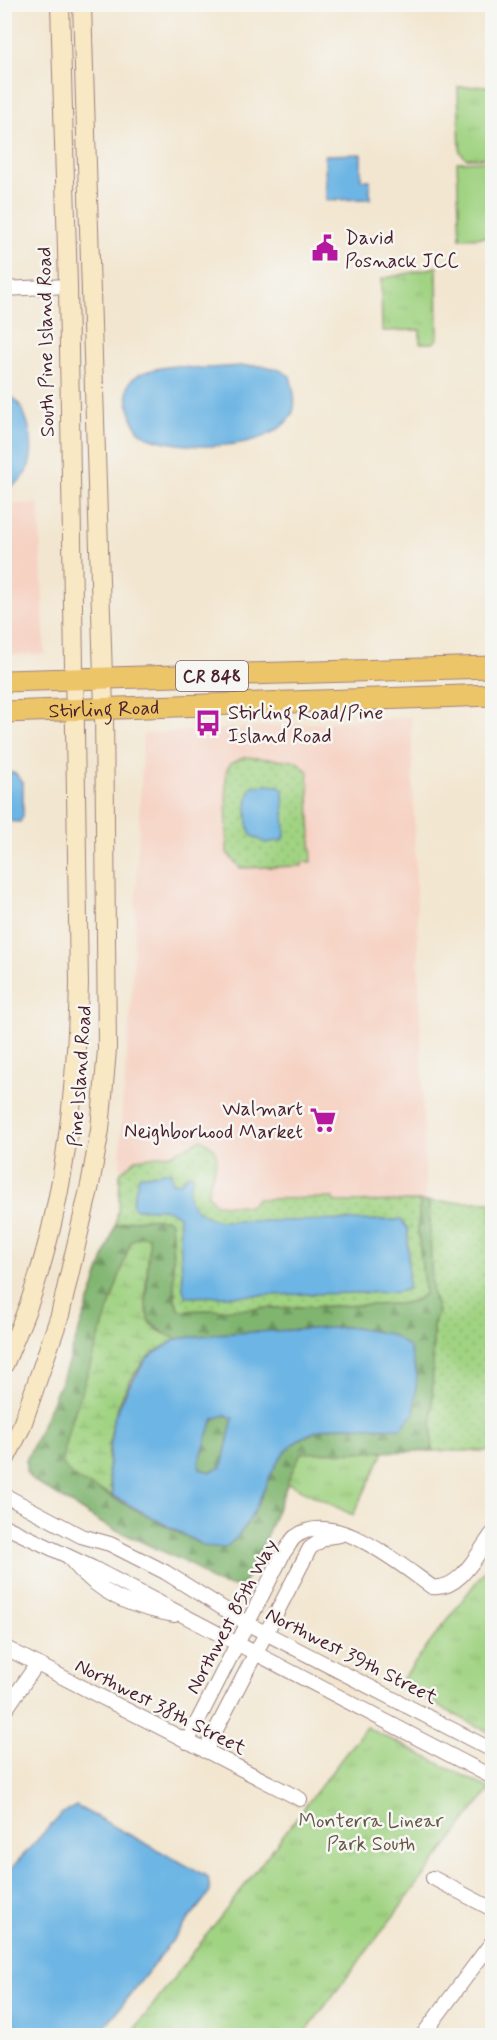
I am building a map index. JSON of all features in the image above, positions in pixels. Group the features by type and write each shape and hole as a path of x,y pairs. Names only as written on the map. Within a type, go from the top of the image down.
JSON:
{"main road":[{"name":"South Pine Island Road","path":"60,4 68,286 74,679"},
{"path":"82,4 102,679"},
{"name":"Stirling Road","path":"4,681 492,667"},
{"name":"Pine Island Road","path":"4,1365 33,1292 50,1228 70,1128 77,1051 79,984 74,679"},
{"name":"Pine Island Road","path":"4,1462 21,1428 54,1338 79,1237 100,1130 108,1015 102,679"},
{"name":"Stirling Road","path":"4,712 492,695"}],"street":[{"path":"4,289 68,286"},
{"name":"Northwest 39th Street","path":"4,1495 81,1536 111,1544 165,1572 248,1624 492,1750"},
{"name":"Northwest 39th Street","path":"4,1526 65,1554 238,1642 492,1777"},
{"name":"Northwest 85th Way","path":"187,1742 284,1552 296,1537 316,1530 346,1534"},
{"path":"346,1534 364,1541 432,1587 444,1588 456,1582 492,1534"},
{"name":"Northwest 85th Way","path":"205,1751 310,1548 326,1538 346,1534"},
{"name":"Northwest 38th Street","path":"4,1647 300,1799"},
{"path":"4,1712 37,1664"},
{"path":"433,1878 492,1910"},
{"path":"422,2036 492,1942"}],"shaded area":[{"path":"39,503 45,654 5,655 5,505"},
{"path":"411,717 426,1201 333,1202 333,1198 256,1199 250,1206 215,1204 207,1193 207,1186 217,1160 215,1149 206,1140 197,1140 161,1157 136,1159 120,1173 122,1109 132,991 143,734"}],"green space":[{"path":"492,86 492,158 466,158 460,152 458,87"},
{"path":"492,161 492,237 460,238 457,162"},
{"path":"437,267 438,339 433,343 420,343 420,330 382,331 381,279"},
{"path":"245,757 296,761 308,771 312,862 302,862 302,866 240,868 227,853 226,771 231,763"},
{"path":"202,1139 215,1149 217,1160 207,1193 215,1204 250,1206 256,1199 333,1198 334,1202 420,1201 418,1231 425,1294 414,1301 399,1304 180,1311 175,1299 171,1222 150,1219 115,1226 119,1206 120,1173 136,1159 171,1154"},
{"path":"420,1201 429,1202 432,1291 438,1312 433,1325 432,1451 301,1453 243,1585 228,1586 215,1582 192,1565 103,1524 31,1479 26,1472 26,1461 63,1377 115,1226 140,1219 167,1219 171,1222 175,1299 180,1311 399,1304 414,1301 425,1294 418,1231","holes":["149,1237 146,1305 149,1321 167,1335 177,1339 216,1334 348,1327 386,1429 341,1427 313,1433 300,1440 288,1449 274,1465 261,1498 254,1508 204,1546 74,1477 62,1459 67,1436 131,1241"]},
{"path":"429,1202 492,1202 492,1451 432,1451 433,1325 438,1312 432,1292"},
{"path":"141,1236 149,1237 147,1314 155,1328 177,1339 146,1359 135,1373 119,1406 113,1424 108,1461 113,1496 83,1482 70,1473 65,1467 63,1454 131,1241"},
{"path":"225,1415 233,1418 222,1467 210,1472 200,1469 199,1462 213,1419"},
{"path":"384,1452 353,1515 287,1483 301,1453"},
{"path":"492,1561 492,1734 398,1685"},
{"name":"Monterra Linear Park South","path":"366,1727 490,1789 303,2035 130,2035"}],"water":[{"path":"361,154 361,180 370,180 370,199 326,200 325,155"},
{"path":"178,366 206,368 251,366 279,370 290,376 294,396 293,412 279,428 263,437 243,442 200,446 178,444 144,435 132,418 128,401 128,386 140,374"},
{"path":"5,392 18,402 24,415 29,427 32,452 25,474 17,483 5,489"},
{"path":"5,771 16,774 23,783 23,816 20,822 5,821"},
{"path":"253,786 279,786 283,790 285,834 283,840 265,843 251,835 247,810 250,790"},
{"path":"171,1171 172,1182 180,1183 187,1175 193,1175 189,1190 191,1202 198,1211 219,1221 401,1220 408,1229 408,1289 398,1292 186,1297 183,1289 179,1216 164,1209 136,1209 132,1204 139,1176"},
{"path":"348,1327 390,1334 409,1347 417,1375 414,1414 401,1428 332,1427 308,1434 291,1446 269,1478 252,1515 241,1532 225,1548 204,1546 113,1496 108,1471 113,1420 128,1388 147,1358 177,1339 216,1334","holes":["225,1415 233,1418 222,1467 210,1472 200,1469 199,1462 213,1419"]},
{"path":"76,1806 208,1877 210,1892 99,2035 5,2035 5,1875 61,1814"}],"place":[{"name":"David Posnack JCC","path":"325,248"},
{"name":"Stirling Road/Pine Island Road","path":"208,723"},
{"name":"Walmart Neighborhood Market","path":"323,1120"}]}
